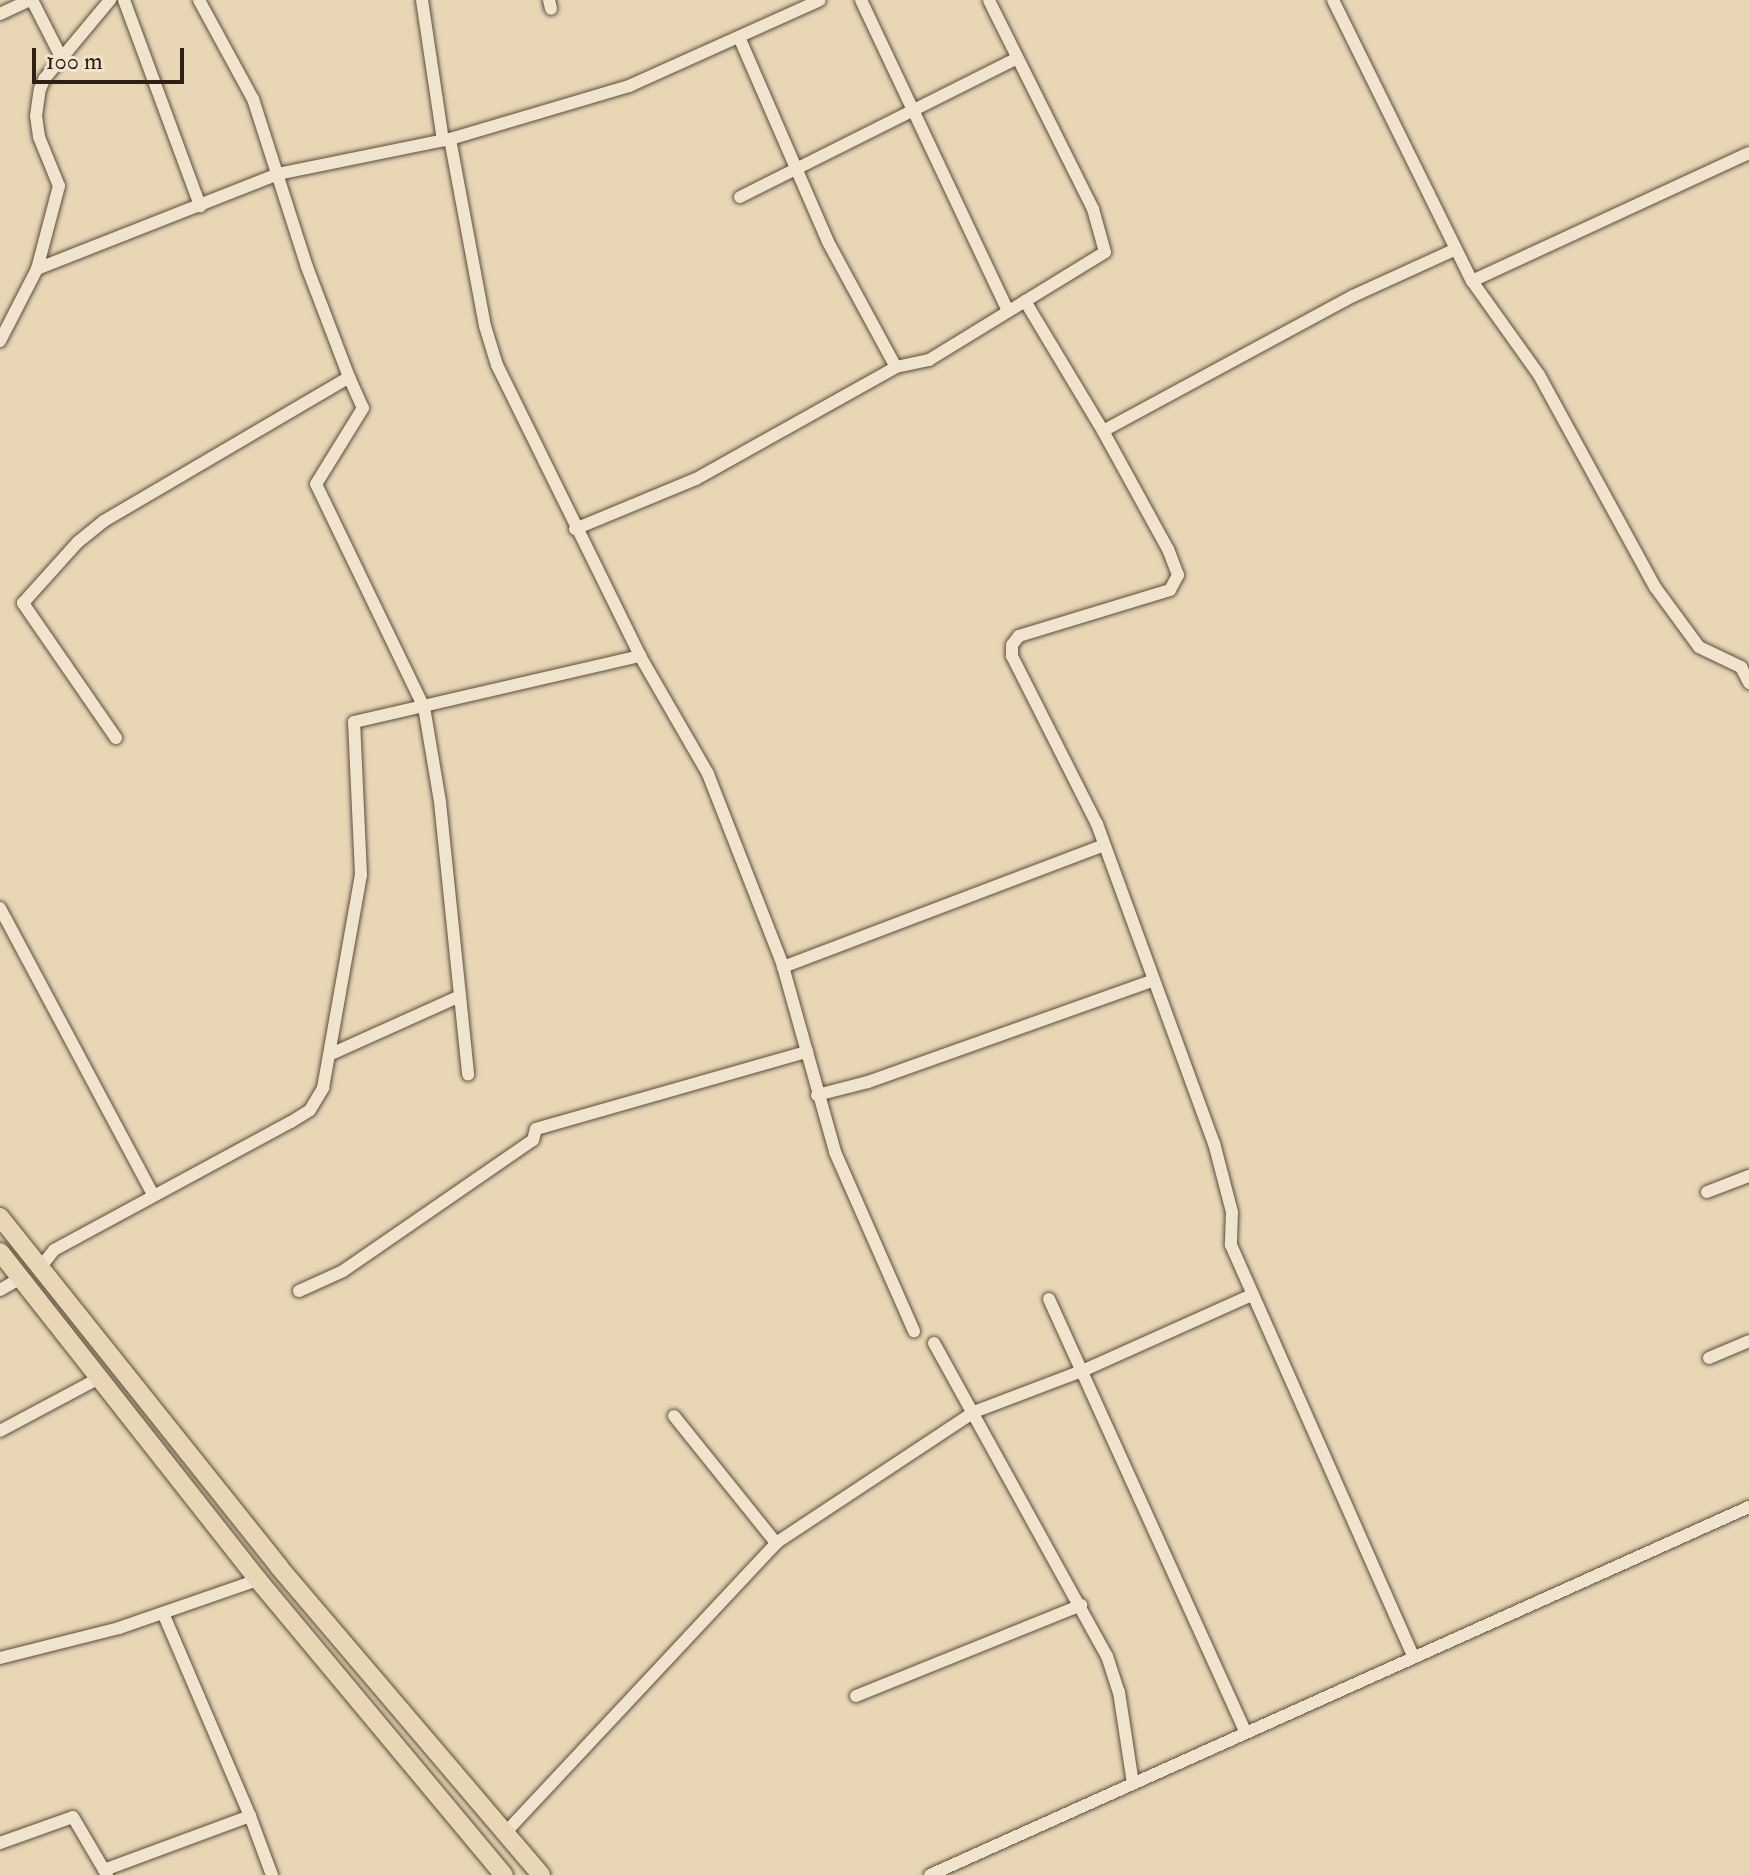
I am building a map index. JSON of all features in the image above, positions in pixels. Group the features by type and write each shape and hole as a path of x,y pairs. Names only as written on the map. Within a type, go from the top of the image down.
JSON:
{"highway":[{"path":"0,1217 279,1567 541,1875"},
{"path":"0,1252 258,1580 504,1875"}],"street":[{"path":"0,14 31,0 62,59"},
{"path":"0,341 37,269 59,186 39,137 37,105 45,78 110,0"},
{"path":"124,0 200,206"},
{"path":"199,0 253,99 307,267 363,408 317,477 318,491 424,707 440,802 468,1075"},
{"path":"422,0 446,139 485,326 497,365 640,656 708,774 783,967 817,1095 846,1179 914,1331"},
{"path":"37,269 278,174 446,139 629,86 820,0"},
{"path":"861,0 1008,311"},
{"path":"575,529 696,479 896,367 929,360 1105,252 1093,209 989,0"},
{"path":"1333,0 1454,250 1472,281 1539,375 1655,587 1699,647 1741,667 1749,683"},
{"path":"739,37 854,296 896,367"},
{"path":"740,197 1016,59"},
{"path":"1472,281 1749,153"},
{"path":"1103,431 1353,296 1454,250"},
{"path":"1025,301 1103,431 1168,549 1178,575 1170,590 1019,636 1012,645 1012,656 1097,824 1152,981 1214,1143 1232,1212 1231,1245 1414,1657"},
{"path":"116,738 23,603 78,542 104,521 349,377"},
{"path":"40,1268 54,1250 310,1110 323,1088 361,875 354,722 640,656"},
{"path":"783,967 1104,845"},
{"path":"0,908 153,1195"},
{"path":"817,1095 868,1082 1152,981"},
{"path":"331,1054 460,996"},
{"path":"299,1291 343,1271 533,1140 536,1129 807,1052"},
{"path":"1707,1192 1749,1176"},
{"path":"0,1290 21,1278"},
{"path":"506,1832 776,1543 974,1412 1082,1371 1252,1295"},
{"path":"1049,1299 1245,1732"},
{"path":"1709,1358 1749,1341"},
{"path":"934,1343 1107,1656 1119,1692 1133,1783"},
{"path":"0,1431 101,1377"},
{"path":"674,1416 776,1543"},
{"path":"930,1875 1749,1507"},
{"path":"0,1658 119,1628 258,1580"},
{"path":"856,1696 1081,1605"},
{"path":"163,1613 272,1875"},
{"path":"0,1843 73,1817 106,1872 250,1816"}]}
